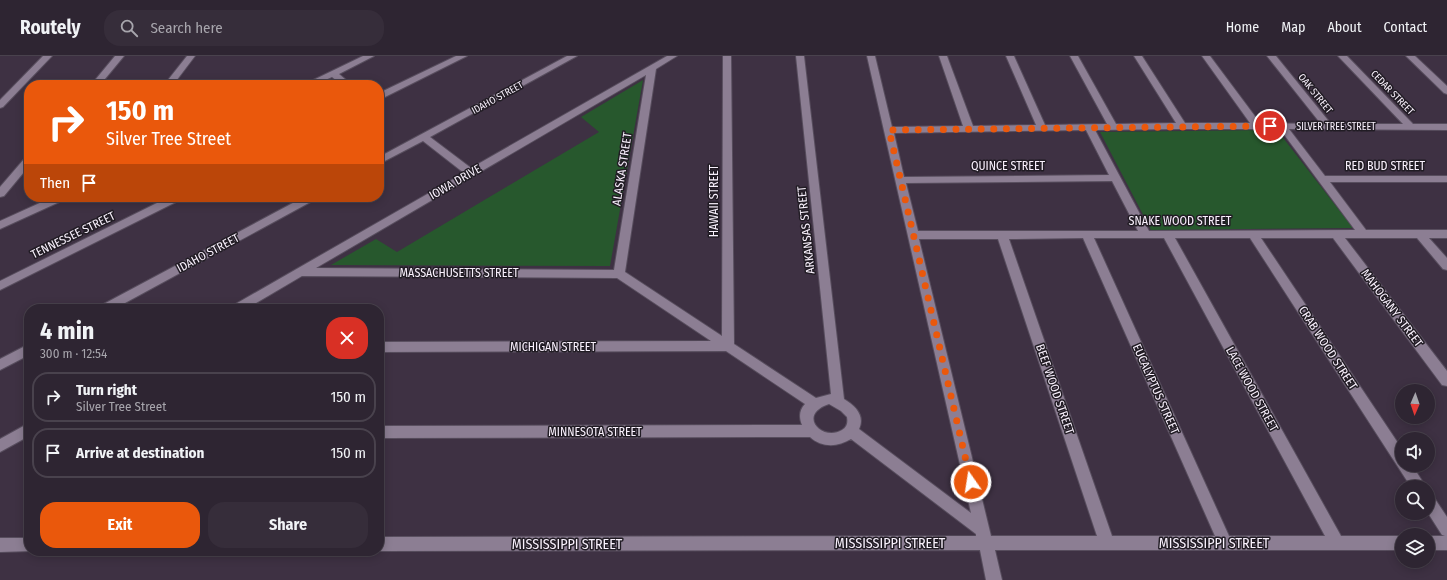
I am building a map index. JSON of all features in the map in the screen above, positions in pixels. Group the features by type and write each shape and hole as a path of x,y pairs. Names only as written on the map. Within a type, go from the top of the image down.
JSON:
{"street":[{"path":"24,80 48,56"},
{"path":"98,80 120,56"},
{"path":"172,80 191,56"},
{"path":"318,80 370,56"},
{"path":"384,95 463,56"},
{"name":"IDAHO STREET","path":"384,158 573,56"},
{"name":"IOWA DRIVE","path":"245,304 673,56"},
{"name":"HAWAII STREET","path":"727,56 728,346"},
{"name":"ARKANSAS STREET","path":"800,56 838,401"},
{"path":"871,56 994,580"},
{"path":"943,56 970,129"},
{"path":"1010,56 1042,128"},
{"path":"1074,56 1113,127"},
{"path":"1138,56 1182,126"},
{"path":"1206,56 1256,126"},
{"name":"OAK STREET","path":"1271,56 1328,126"},
{"name":"CEDAR STREET","path":"1342,56 1411,127"},
{"path":"1410,56 1447,91"},
{"name":"ALASKA STREET","path":"619,274 652,68"},
{"path":"333,73 342,80"},
{"path":"0,105 24,80"},
{"name":"SILVER TREE STREET","path":"889,130 1182,126 1447,127"},
{"path":"1282,126 1363,234"},
{"path":"1089,127 1145,234"},
{"path":"423,137 471,173"},
{"path":"0,194 24,166"},
{"name":"QUINCE STREET","path":"900,180 1116,178"},
{"name":"RED BUD STREET","path":"1322,179 1447,179"},
{"path":"0,225 51,202"},
{"name":"TENNESSEE STREET","path":"0,286 168,202"},
{"name":"IDAHO STREET","path":"113,304 303,202"},
{"name":"LACE WOOD STREET","path":"1167,234 1337,543"},
{"name":"CRAB WOOD STREET","path":"1253,234 1395,450"},
{"name":"MAHOGANY STREET","path":"1336,234 1447,381"},
{"path":"1420,234 1447,266"},
{"name":"SNAKE WOOD STREET","path":"913,235 1447,234"},
{"name":"BEEF WOOD STREET","path":"1002,235 1108,543"},
{"name":"EUCALYPTUS STREET","path":"1087,235 1225,543"},
{"name":"MASSACHUSETTS STREET","path":"300,272 619,274"},
{"path":"619,274 814,403"},
{"name":"MICHIGAN STREET","path":"384,347 728,346"},
{"path":"0,365 24,352"},
{"path":"829,399 838,401 849,408 852,414 854,420 851,431 840,439 818,436 812,431 806,419 806,413 814,403 829,399"},
{"name":"MINNESOTA STREET","path":"384,432 812,431"},
{"path":"851,431 983,536"},
{"path":"0,446 24,433"},
{"path":"1435,512 1447,530"},
{"name":"MISSISSIPPI STREET","path":"384,544 983,536 1108,543 1395,543"},
{"path":"1435,543 1447,543"},
{"path":"0,545 24,545"}],"green space":[{"path":"643,80 610,266 331,265 376,239 397,252 599,132 581,117"},
{"path":"1277,130 1353,228 1151,230 1100,132"}],"route":[{"path":"971,482 889,130 1270,126"}]}
